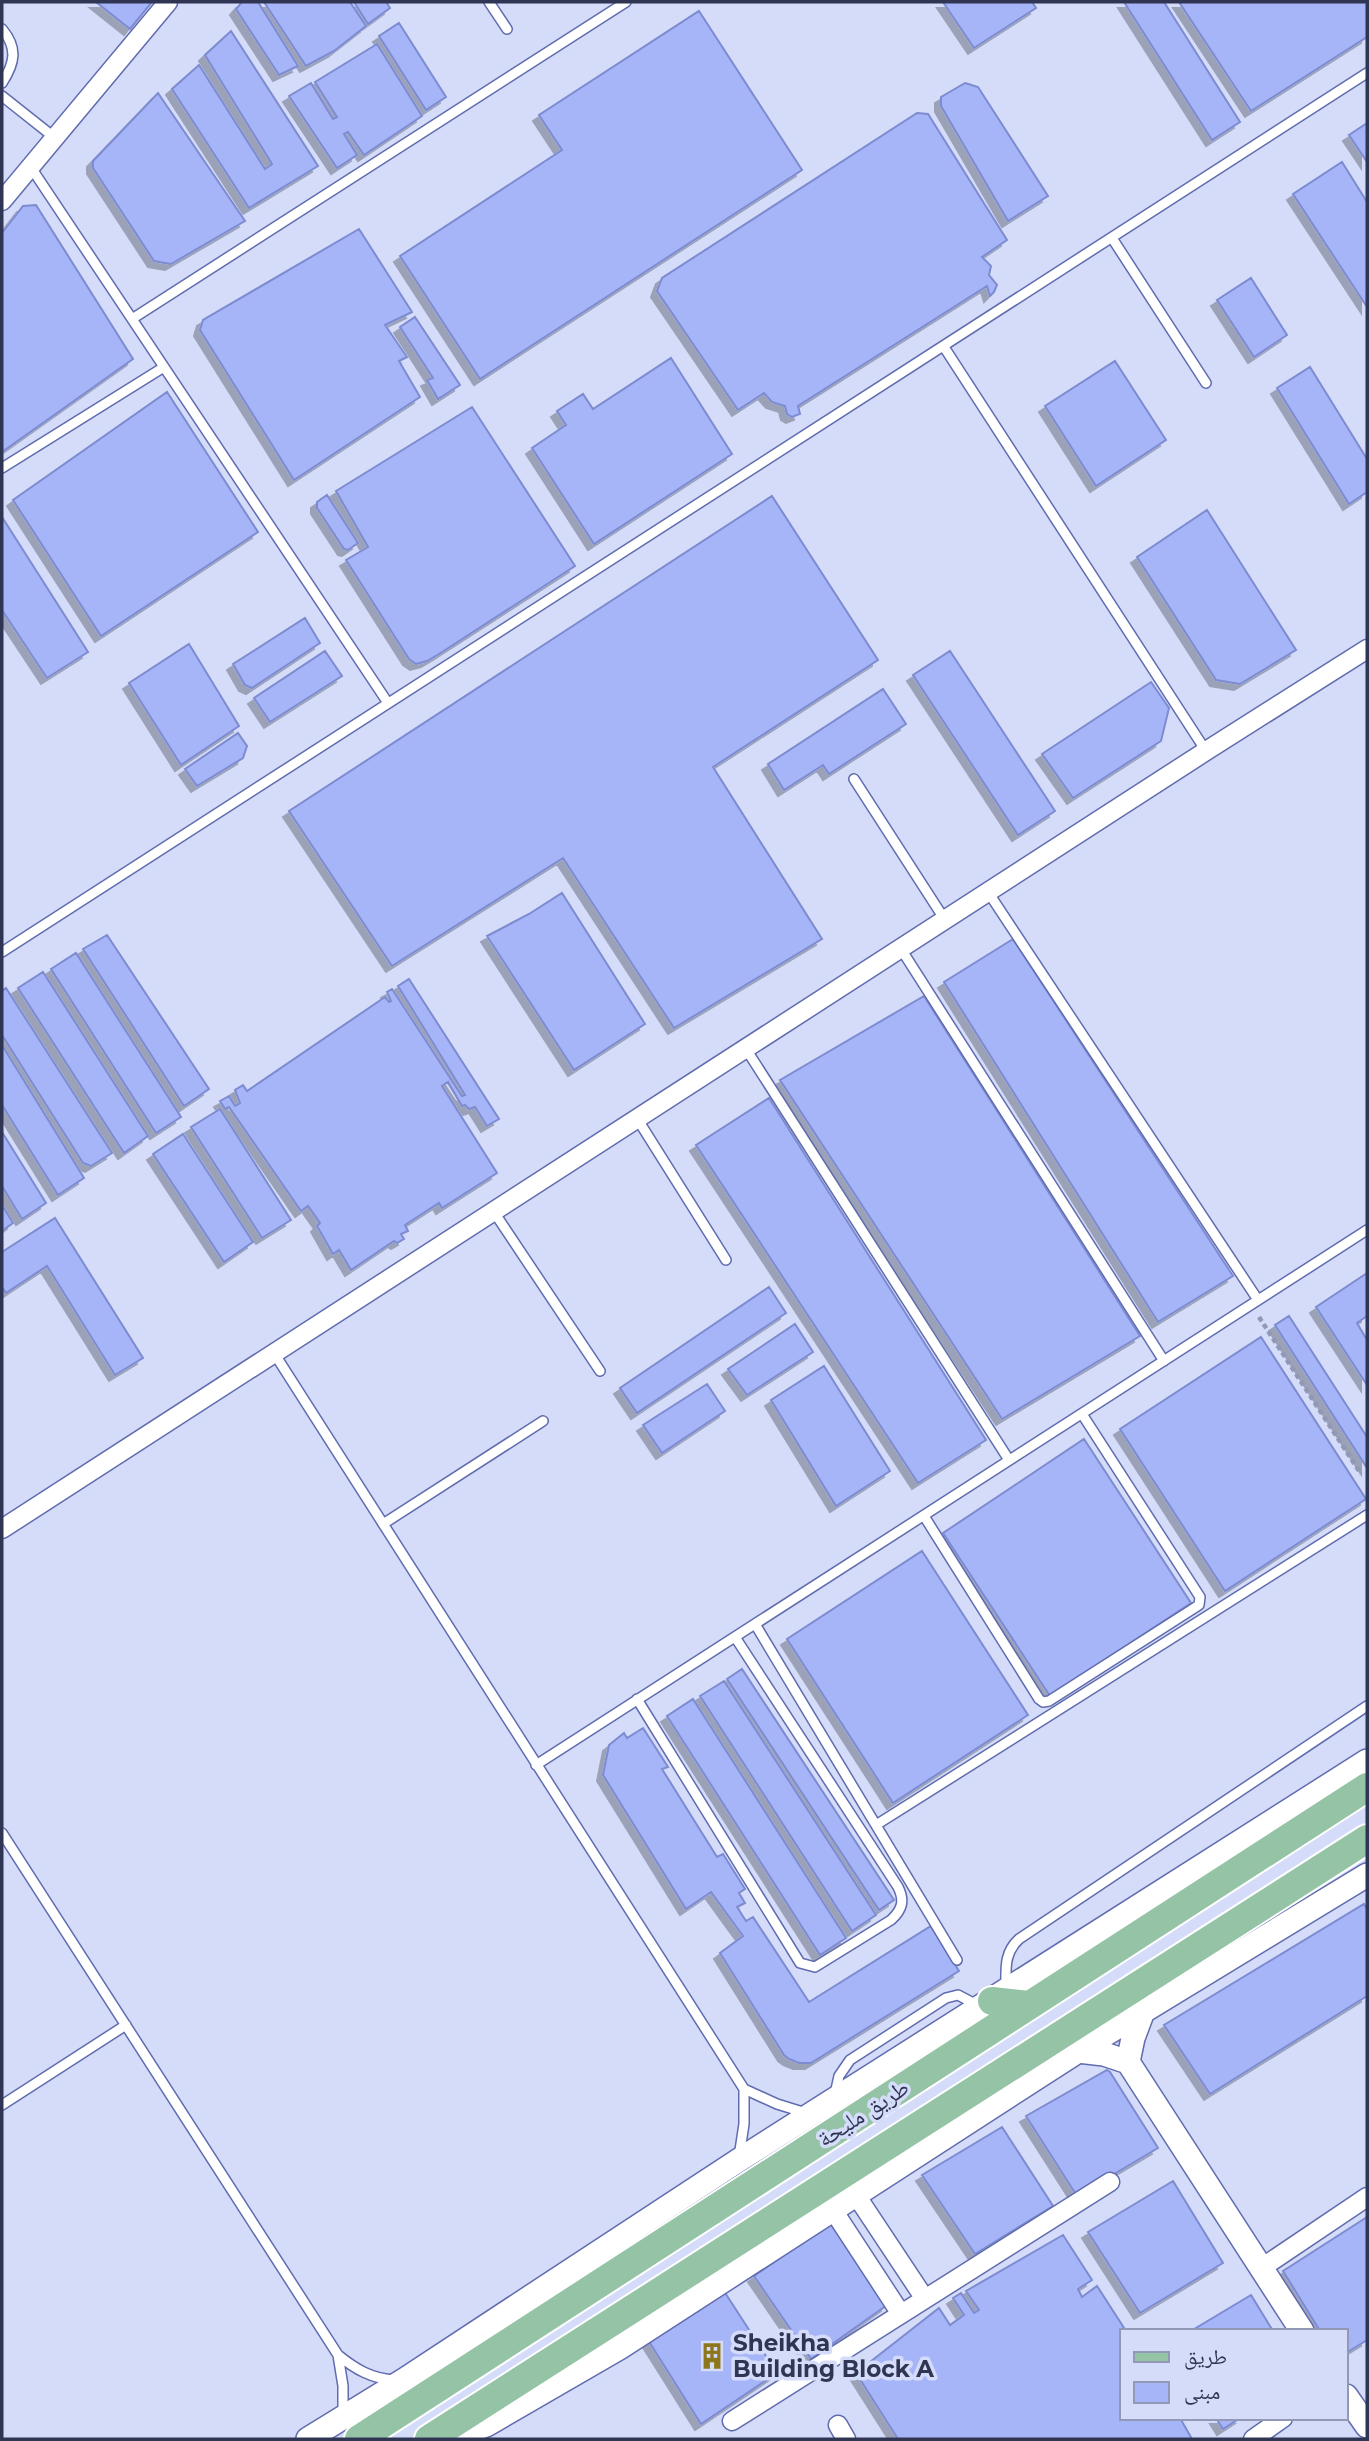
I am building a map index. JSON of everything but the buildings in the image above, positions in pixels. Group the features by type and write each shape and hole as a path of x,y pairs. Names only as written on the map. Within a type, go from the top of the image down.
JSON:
{"main road":[{"name":"طريق مليحة","path":"351,2428 1002,2001 1367,1787"},
{"name":"طريق مليحة","path":"429,2439 1367,1839"}],"street":[{"path":"2,201 168,2"},
{"path":"2,1530 1367,649"},
{"path":"307,2439 351,2428 404,2380 738,2160 1002,2001 1367,1761"},
{"path":"448,2439 486,2425 620,2348 1078,2051 1367,1875"},
{"path":"1128,2062 1142,2014"},
{"path":"1078,2051 1104,2054 1128,2062 1301,2329"},
{"path":"732,2421 1110,2182"},
{"path":"856,2194 925,2298"},
{"path":"1260,2269 1367,2197"},
{"path":"833,2210 901,2314"},
{"path":"1348,2399 1367,2426"},
{"path":"1253,2439 1280,2420"}],"lane":[{"path":"489,2 508,29"},
{"path":"132,319 626,2"},
{"path":"2,29 9,37 14,59 2,83"},
{"path":"2,952 1367,73"},
{"path":"2,96 55,138"},
{"path":"30,166 388,703"},
{"path":"1112,238 1206,383"},
{"path":"944,347 1206,751"},
{"path":"2,468 164,367"},
{"path":"854,779 945,920"},
{"path":"988,892 1255,1302"},
{"path":"901,948 1164,1361"},
{"path":"746,1049 1009,1461"},
{"path":"638,1120 726,1260"},
{"path":"494,1212 600,1371"},
{"path":"536,1765 1367,1230"},
{"path":"274,1353 744,2089 744,2124 738,2160"},
{"path":"923,1516 1043,1702 1049,1701 1199,1605 1200,1597 1082,1414"},
{"path":"383,1524 543,1421"},
{"path":"876,1825 1367,1515"},
{"path":"755,1624 957,1960"},
{"path":"637,1699 800,1963 815,1967 891,1920 902,1904 898,1887 735,1637"},
{"path":"1002,2001 1006,1958 1013,1944 1019,1939 1367,1706"},
{"path":"2,1833 338,2355 368,2375 404,2380"},
{"path":"2,2105 126,2025"},
{"path":"744,2089 777,2104 812,2115"},
{"path":"338,2355 351,2428"}],"path":[{"path":"1255,1302 1361,1474"}],"place":[{"name":"Sheikha Building Block A","path":"712,2356"}]}
